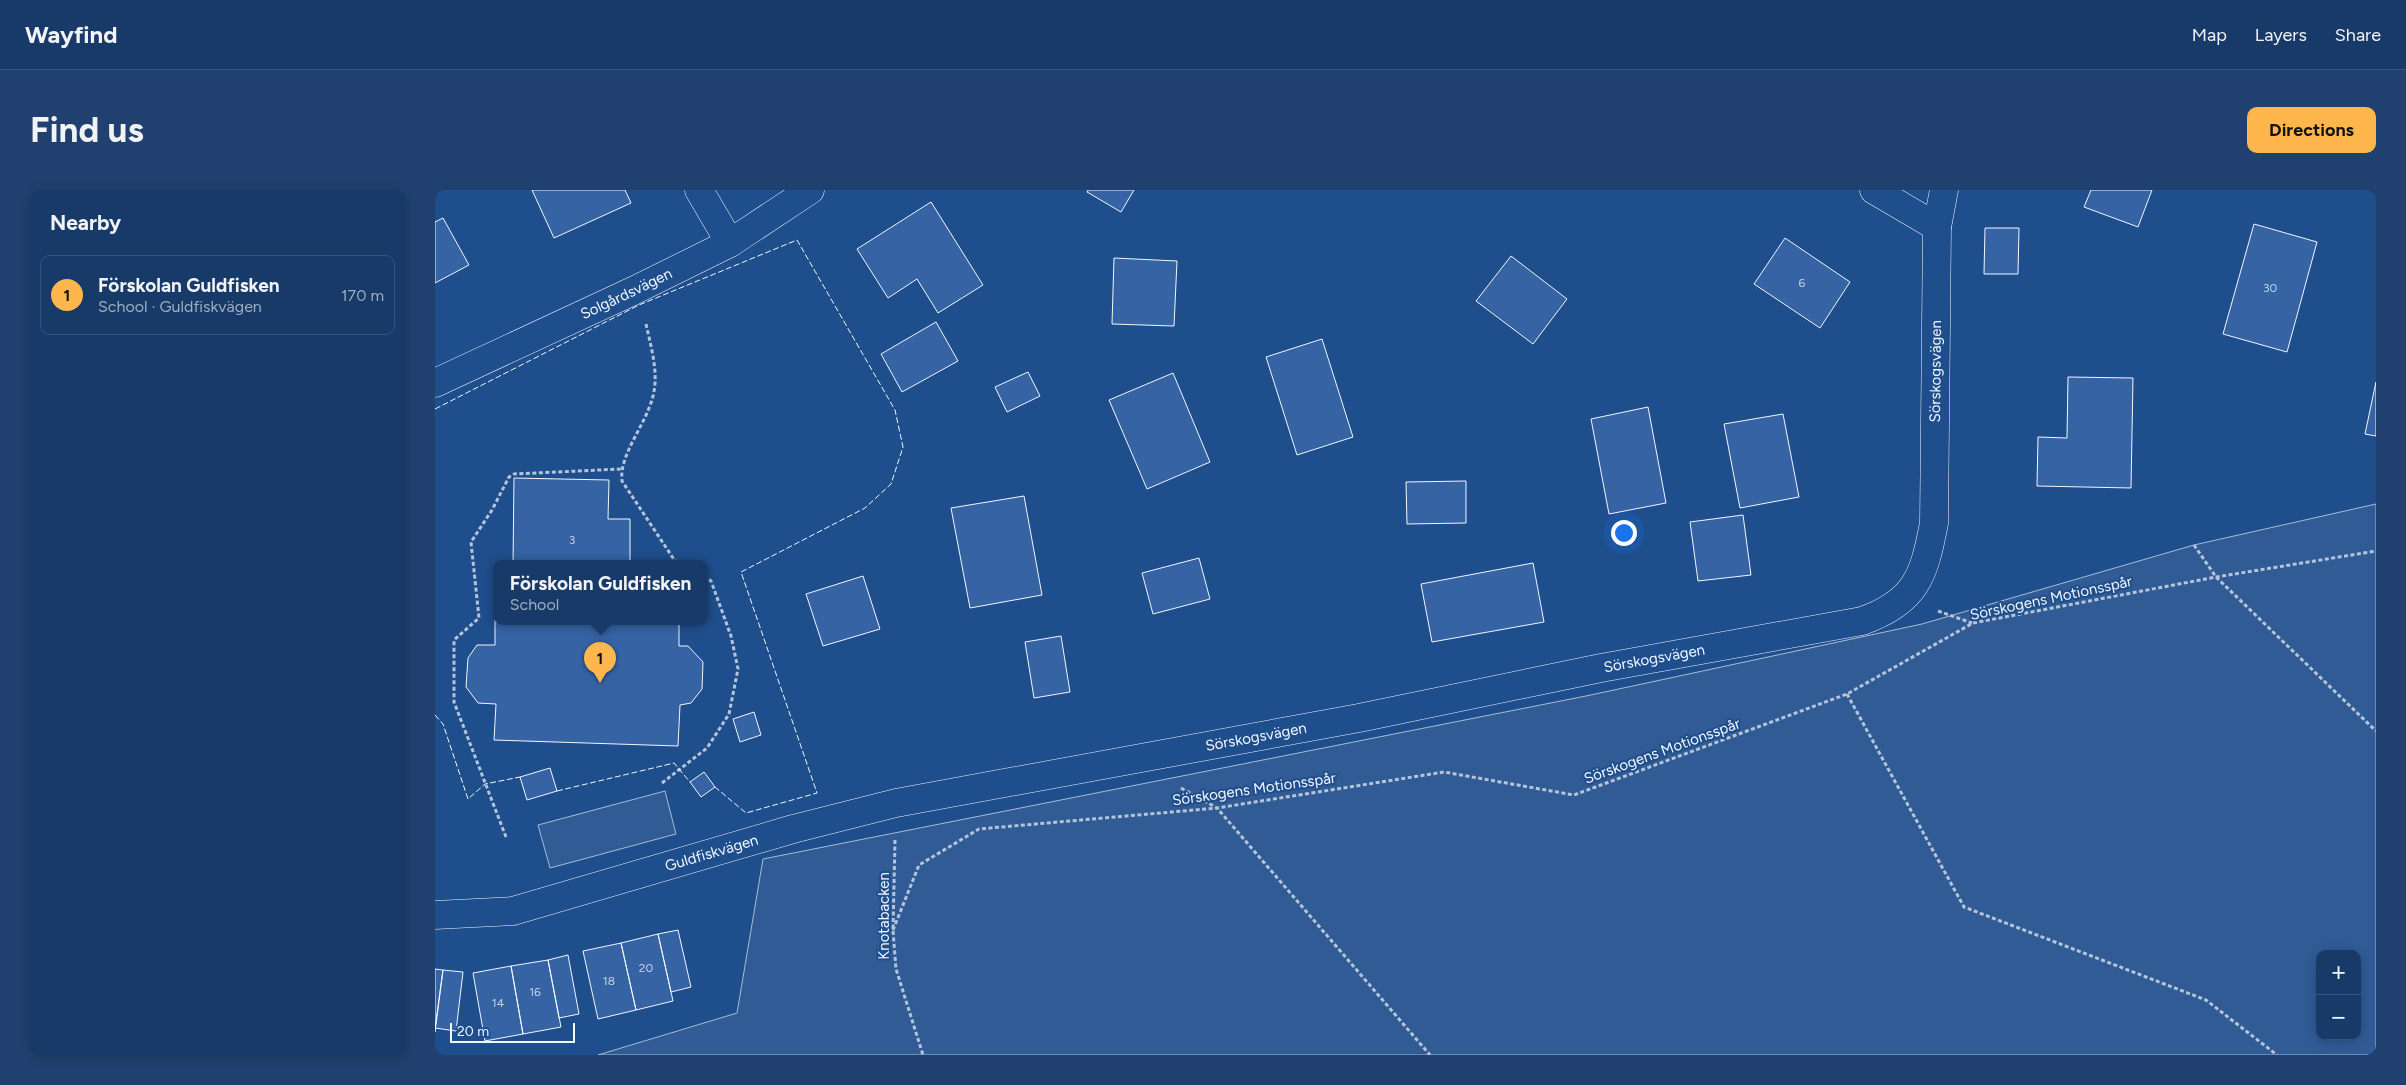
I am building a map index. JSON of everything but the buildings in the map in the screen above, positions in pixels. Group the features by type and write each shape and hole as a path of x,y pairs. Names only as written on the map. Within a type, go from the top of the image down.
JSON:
{"street":[{"path":"699,190 730,243"},
{"name":"Solgårdsvägen","path":"435,383 633,291 730,243 810,190"},
{"path":"1873,190 1937,227"},
{"name":"Sörskogsvägen","path":"989,785 1359,718 1601,668 1862,621 1884,614 1903,600 1918,582 1929,554 1934,523 1937,227 1944,190"},
{"name":"Guldfiskvägen","path":"435,915 513,911 785,832 897,803 989,785"}],"path":[{"path":"633,291 646,323 654,362 654,394 645,421 621,469 622,481 674,560"},
{"path":"507,837 454,702 454,640 479,618 471,542 492,510 509,477 514,474 621,469"},
{"path":"2194,545 2216,577 2376,731"},
{"name":"Sörskogens Motionsspår","path":"893,930 919,865 979,829 1217,808 1444,772 1575,795 1847,694 1973,623 2216,577 2376,551"},
{"path":"662,783 707,748 729,714 738,669 731,636 711,582 708,579"},
{"path":"1847,694 1964,907 2206,1000 2277,1055"},
{"path":"1177,786 1217,808 1430,1055"},
{"name":"Knotabacken","path":"897,803 893,930 896,969 923,1055"}],"shaded area":[{"path":"2376,504 2376,1055 598,1055 737,1013 763,859 1586,696 1922,624 2194,545"},
{"path":"665,791 676,834 550,868 538,825"}],"fence":[{"path":"435,409 639,305 797,240 895,410 903,447 891,484 865,508 741,572 817,793 746,813 715,787"},
{"path":"435,715 443,724 468,799 485,784 520,777"},
{"path":"557,791 674,763 690,782"}],"place":[{"name":"Förskolan Guldfisken","path":"600,683"}]}
